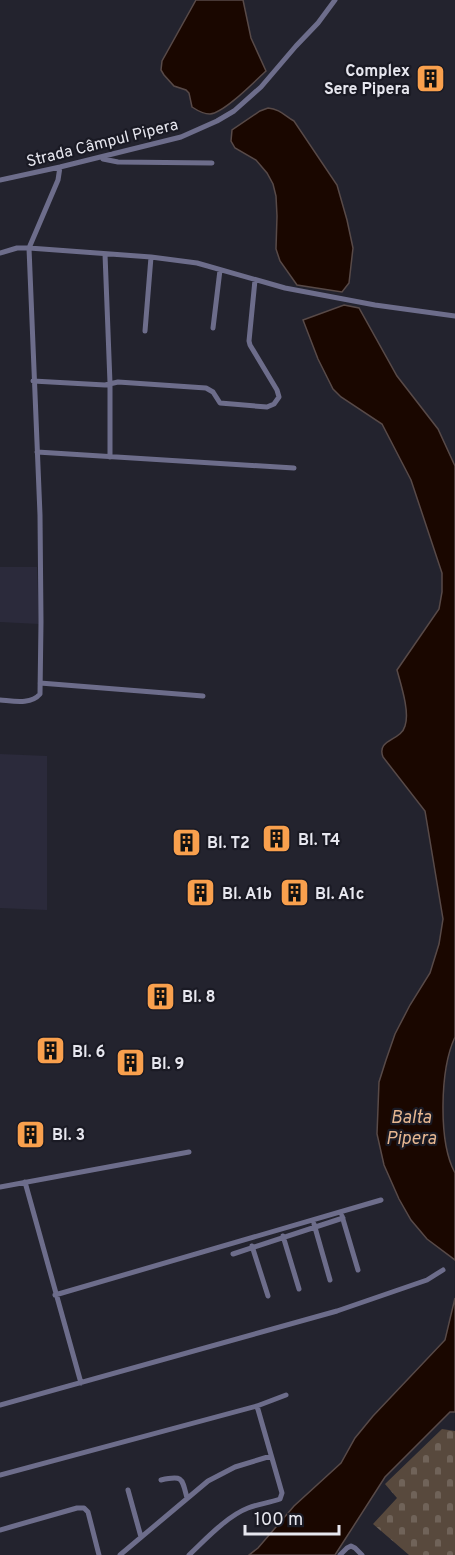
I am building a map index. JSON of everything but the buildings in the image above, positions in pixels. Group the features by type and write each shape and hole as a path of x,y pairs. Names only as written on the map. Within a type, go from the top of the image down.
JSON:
{"street":[{"name":"Strada Câmpul Pipera","path":"0,180 180,137 217,121 234,111 261,87 318,23 335,0"},
{"path":"99,158 118,162 212,163"},
{"path":"0,700 31,701 39,694 40,514 28,248 58,180 60,167"},
{"path":"0,253 17,248 28,248 197,262 285,288 375,305 455,316"},
{"path":"105,255 110,383 110,457"},
{"path":"145,331 152,257"},
{"path":"213,328 220,270"},
{"path":"33,381 105,385 118,382 206,388 213,392 220,403 267,407 274,404 279,397 277,390 249,341 255,280"},
{"path":"37,452 294,468"},
{"path":"40,683 203,696"},
{"path":"0,1187 189,1152"},
{"path":"25,1182 81,1383"},
{"path":"55,1295 381,1200"},
{"path":"341,1211 358,1270"},
{"path":"234,1254 343,1218"},
{"path":"312,1220 330,1280"},
{"path":"281,1229 299,1289"},
{"path":"249,1239 268,1296"},
{"path":"0,1405 337,1311 427,1280 443,1270"},
{"path":"0,1475 258,1407 285,1395"},
{"path":"189,1555 228,1520 246,1508 280,1499 282,1493 258,1407"},
{"path":"120,1555 208,1481 235,1467 271,1456"},
{"path":"161,1480 179,1477 187,1498"},
{"path":"128,1490 141,1537"},
{"path":"0,1530 84,1508 88,1512 99,1555"},
{"path":"340,1555 351,1546 363,1555"}],"shaded area":[{"path":"0,567 37,567 39,624 0,622"},
{"path":"0,754 47,756 47,910 0,908"}],"green space":[{"path":"442,1429 455,1431 455,1555 409,1555 373,1524 397,1498 385,1484"}],"water":[{"path":"196,0 243,0 251,38 266,71 231,103 210,114 192,107 189,93 174,86 161,70 162,61"},
{"path":"268,108 279,111 294,121 337,185 353,248 349,283 342,292 297,285 280,261 276,249 277,216 273,184 256,160 235,148 231,141 232,130"},
{"name":"Balta Pipera","path":"344,305 359,308 397,376 438,429 455,466 455,1037 446,1067 443,1105 446,1143 455,1173 455,1260 427,1239 411,1220 384,1165 377,1134 379,1082 395,1034 430,973 439,944 443,919 425,811 383,757 382,751 386,743 399,735 405,726 406,706 397,670 439,609 442,573 411,480 382,424 341,397 333,389 303,320"},
{"path":"455,1298 455,1412 450,1412 385,1477 335,1555 249,1555 258,1548 294,1506 341,1463 355,1438 373,1416 445,1340"}],"place":[{"name":"Complex Sere Pipera","path":"431,79"},
{"name":"Bl. T4","path":"277,839"},
{"name":"Bl. T2","path":"186,842"},
{"name":"Bl. A1b","path":"201,893"},
{"name":"Bl. A1c","path":"294,893"},
{"name":"Bl. 8","path":"161,996"},
{"name":"Bl. 6","path":"51,1051"},
{"name":"Bl. 9","path":"130,1063"},
{"name":"Bl. 3","path":"31,1134"}]}
